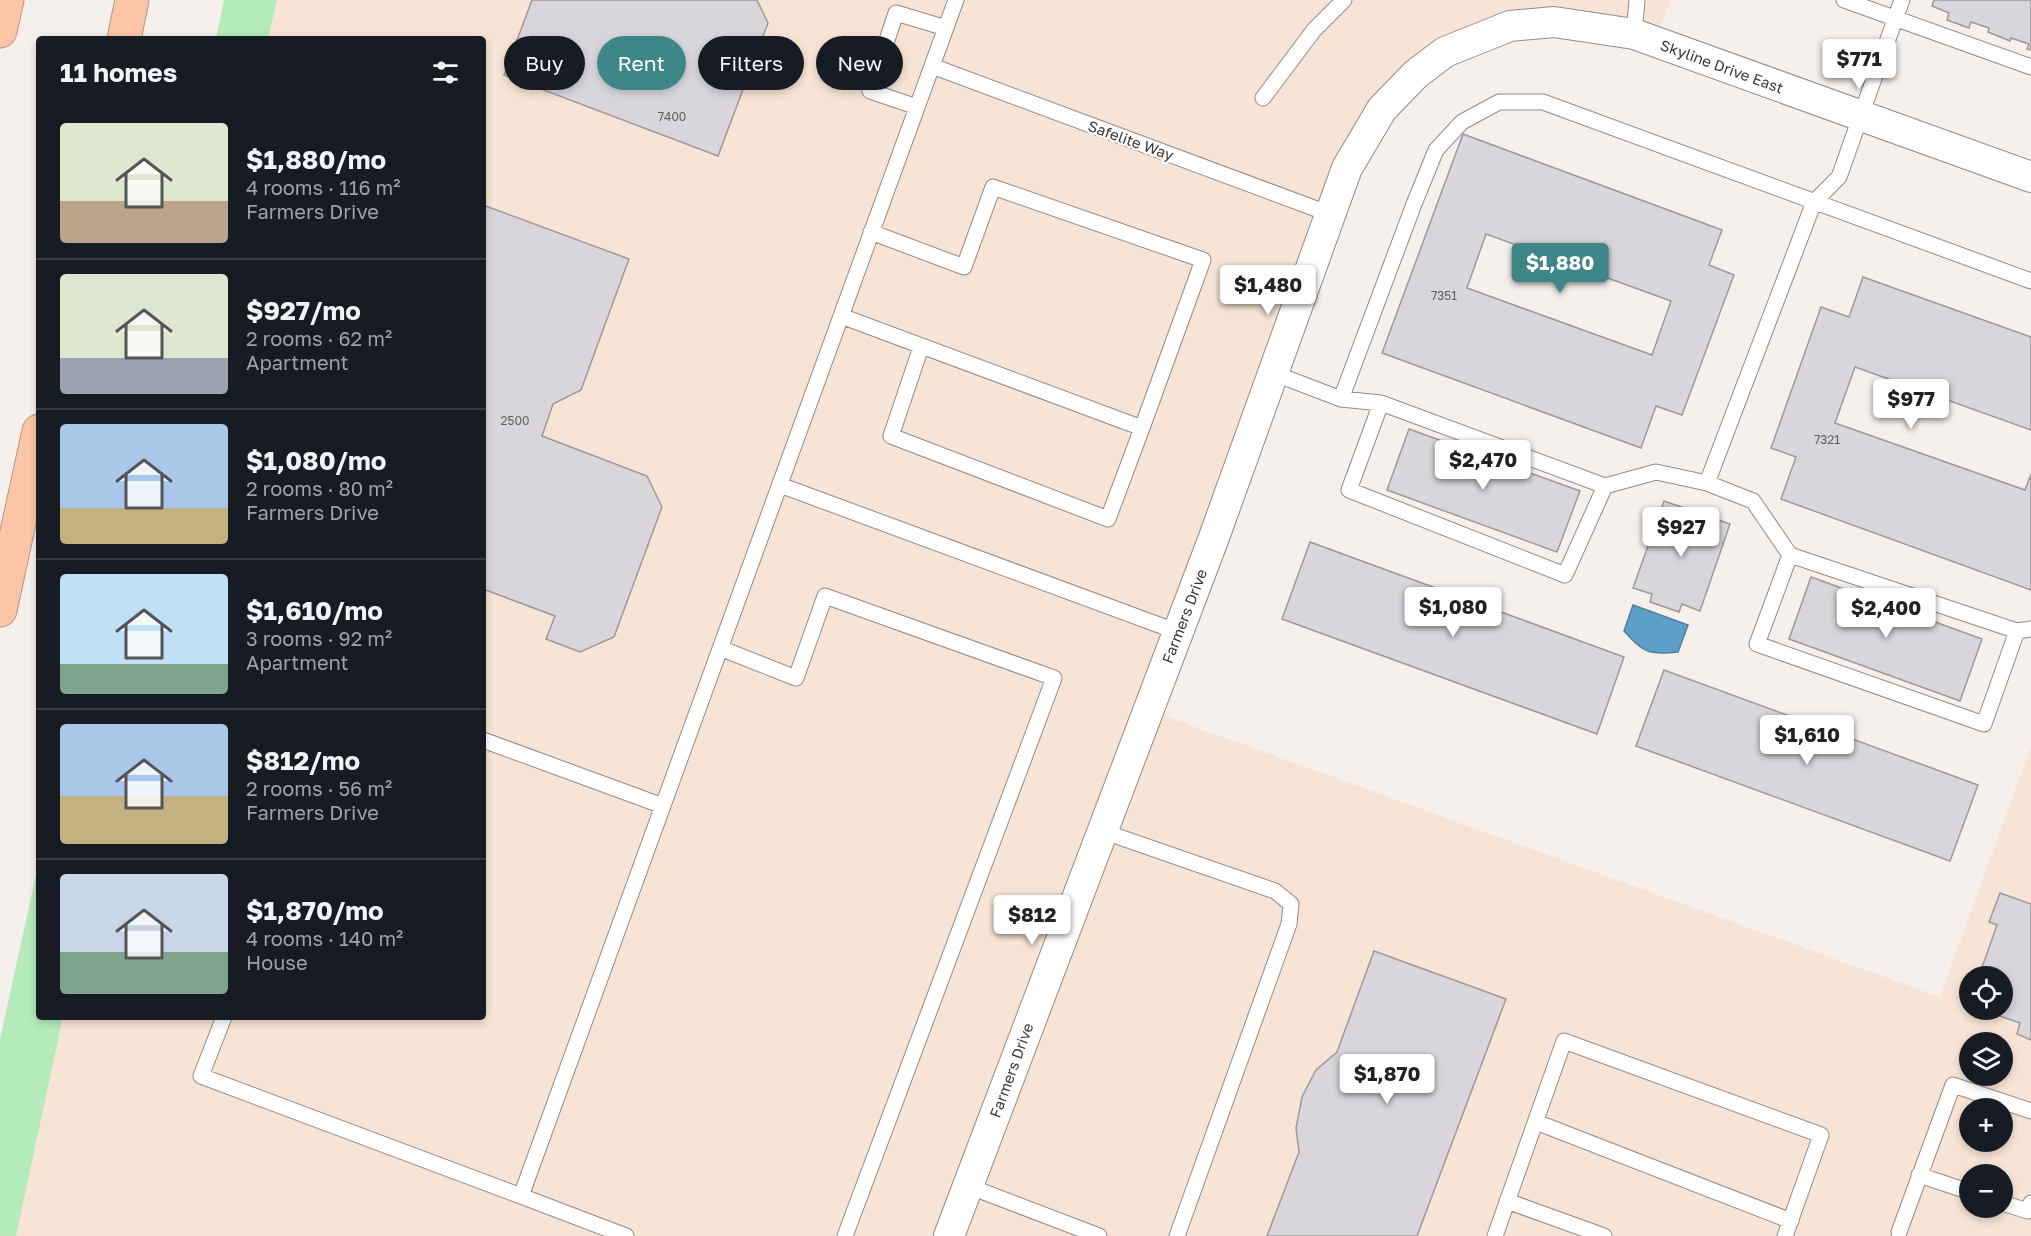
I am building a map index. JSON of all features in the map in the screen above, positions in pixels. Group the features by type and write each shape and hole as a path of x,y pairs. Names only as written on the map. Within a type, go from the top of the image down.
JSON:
{"highway":[{"path":"0,31 7,0"},
{"path":"125,36 132,0"},
{"path":"0,610 36,445"}],"street":[{"name":"Skyline Drive East","path":"1475,40 1510,26 1554,22 1634,34 2031,177"},
{"name":"Farmers Drive","path":"950,1236 1178,632 1347,168 1382,109 1423,68 1445,52 1475,40"}],"lane":[{"path":"521,1196 956,0"},
{"path":"1263,98 1314,30 1344,0"},
{"path":"1634,34 1637,0"},
{"path":"1844,0 2031,68"},
{"path":"1707,483 1814,202 1839,177 1902,0"},
{"path":"917,107 870,91 896,13 945,28"},
{"name":"Safelite Way","path":"932,66 1330,214"},
{"path":"1341,399 1436,150 1462,122 1499,102 1543,102 2031,281"},
{"path":"871,232 964,267 993,187 1203,260 1108,519 891,436 921,347"},
{"path":"841,316 1142,428"},
{"path":"1273,373 1341,399 1381,403 1605,486 1656,472 1707,483 1753,501 1790,555 2024,630 1984,724 1757,644 1790,555"},
{"path":"1381,403 1349,490 1565,575 1605,486"},
{"path":"780,485 1178,632"},
{"path":"720,648 796,678 825,596 1054,678 845,1236"},
{"path":"486,742 663,806"},
{"path":"1102,831 1275,891 1291,903 1289,924 1177,1236"},
{"path":"223,1020 201,1076 626,1236"},
{"path":"1495,1236 1564,1041 1821,1135 1785,1236"},
{"path":"1902,1235 1919,1175 1953,1085 2031,1111"},
{"path":"1536,1122 1791,1221"},
{"path":"1919,1175 1959,1188"},
{"path":"968,1186 1100,1236"},
{"path":"1507,1201 1604,1236"},
{"path":"2013,1206 2028,1211 2031,1203"}],"shaded area":[{"path":"277,0 1671,0 1656,37 1542,13 1394,83 1154,712 1940,997 2031,747 2031,1236 16,1236 62,1020 486,1020 486,36 269,36"}],"green space":[{"path":"224,0 277,0 269,36 217,36"},
{"path":"36,875 36,1020 62,1020 16,1236 0,1236 0,1039"}],"water":[{"path":"1633,605 1688,625 1678,652 1647,651 1624,631"}],"building":[{"path":"532,0 757,0 768,23 763,36 698,36 698,90 743,90 718,156 544,90 585,90 585,36 519,36"},
{"path":"1934,0 2031,0 2031,50 2027,49 2029,44 2011,38 2010,41 1988,32 1989,28 1971,22 1969,28 1947,20 1949,13 1932,6"},
{"path":"1463,134 1722,230 1709,265 1734,275 1682,415 1656,406 1641,448 1382,353","holes":["1486,234 1671,301 1652,355 1467,288"]},
{"path":"486,206 629,259 581,390 553,404 542,436 647,476 662,507 614,637 580,652 546,639 555,616 486,590"},
{"path":"1863,277 2031,337 2031,430 1855,367 1835,423 2025,490 2031,474 2031,590 1781,499 1796,457 1771,448 1821,307 1849,317"},
{"path":"1409,429 1580,491 1557,552 1387,490"},
{"path":"1664,501 1730,524 1700,611 1682,604 1679,612 1650,602 1652,594 1633,588"},
{"path":"1310,542 1624,657 1597,734 1282,619"},
{"path":"1811,577 1982,639 1960,701 1789,639"},
{"path":"1664,670 1978,785 1950,861 1636,746"},
{"path":"2000,893 2031,904 2031,1040 2017,1034 2020,1023 2011,1020 2013,966 1983,966 1997,925 1989,922"},
{"path":"1374,951 1506,999 1417,1236 1267,1236 1299,1152 1296,1128 1302,1097 1316,1070 1337,1052"}]}
